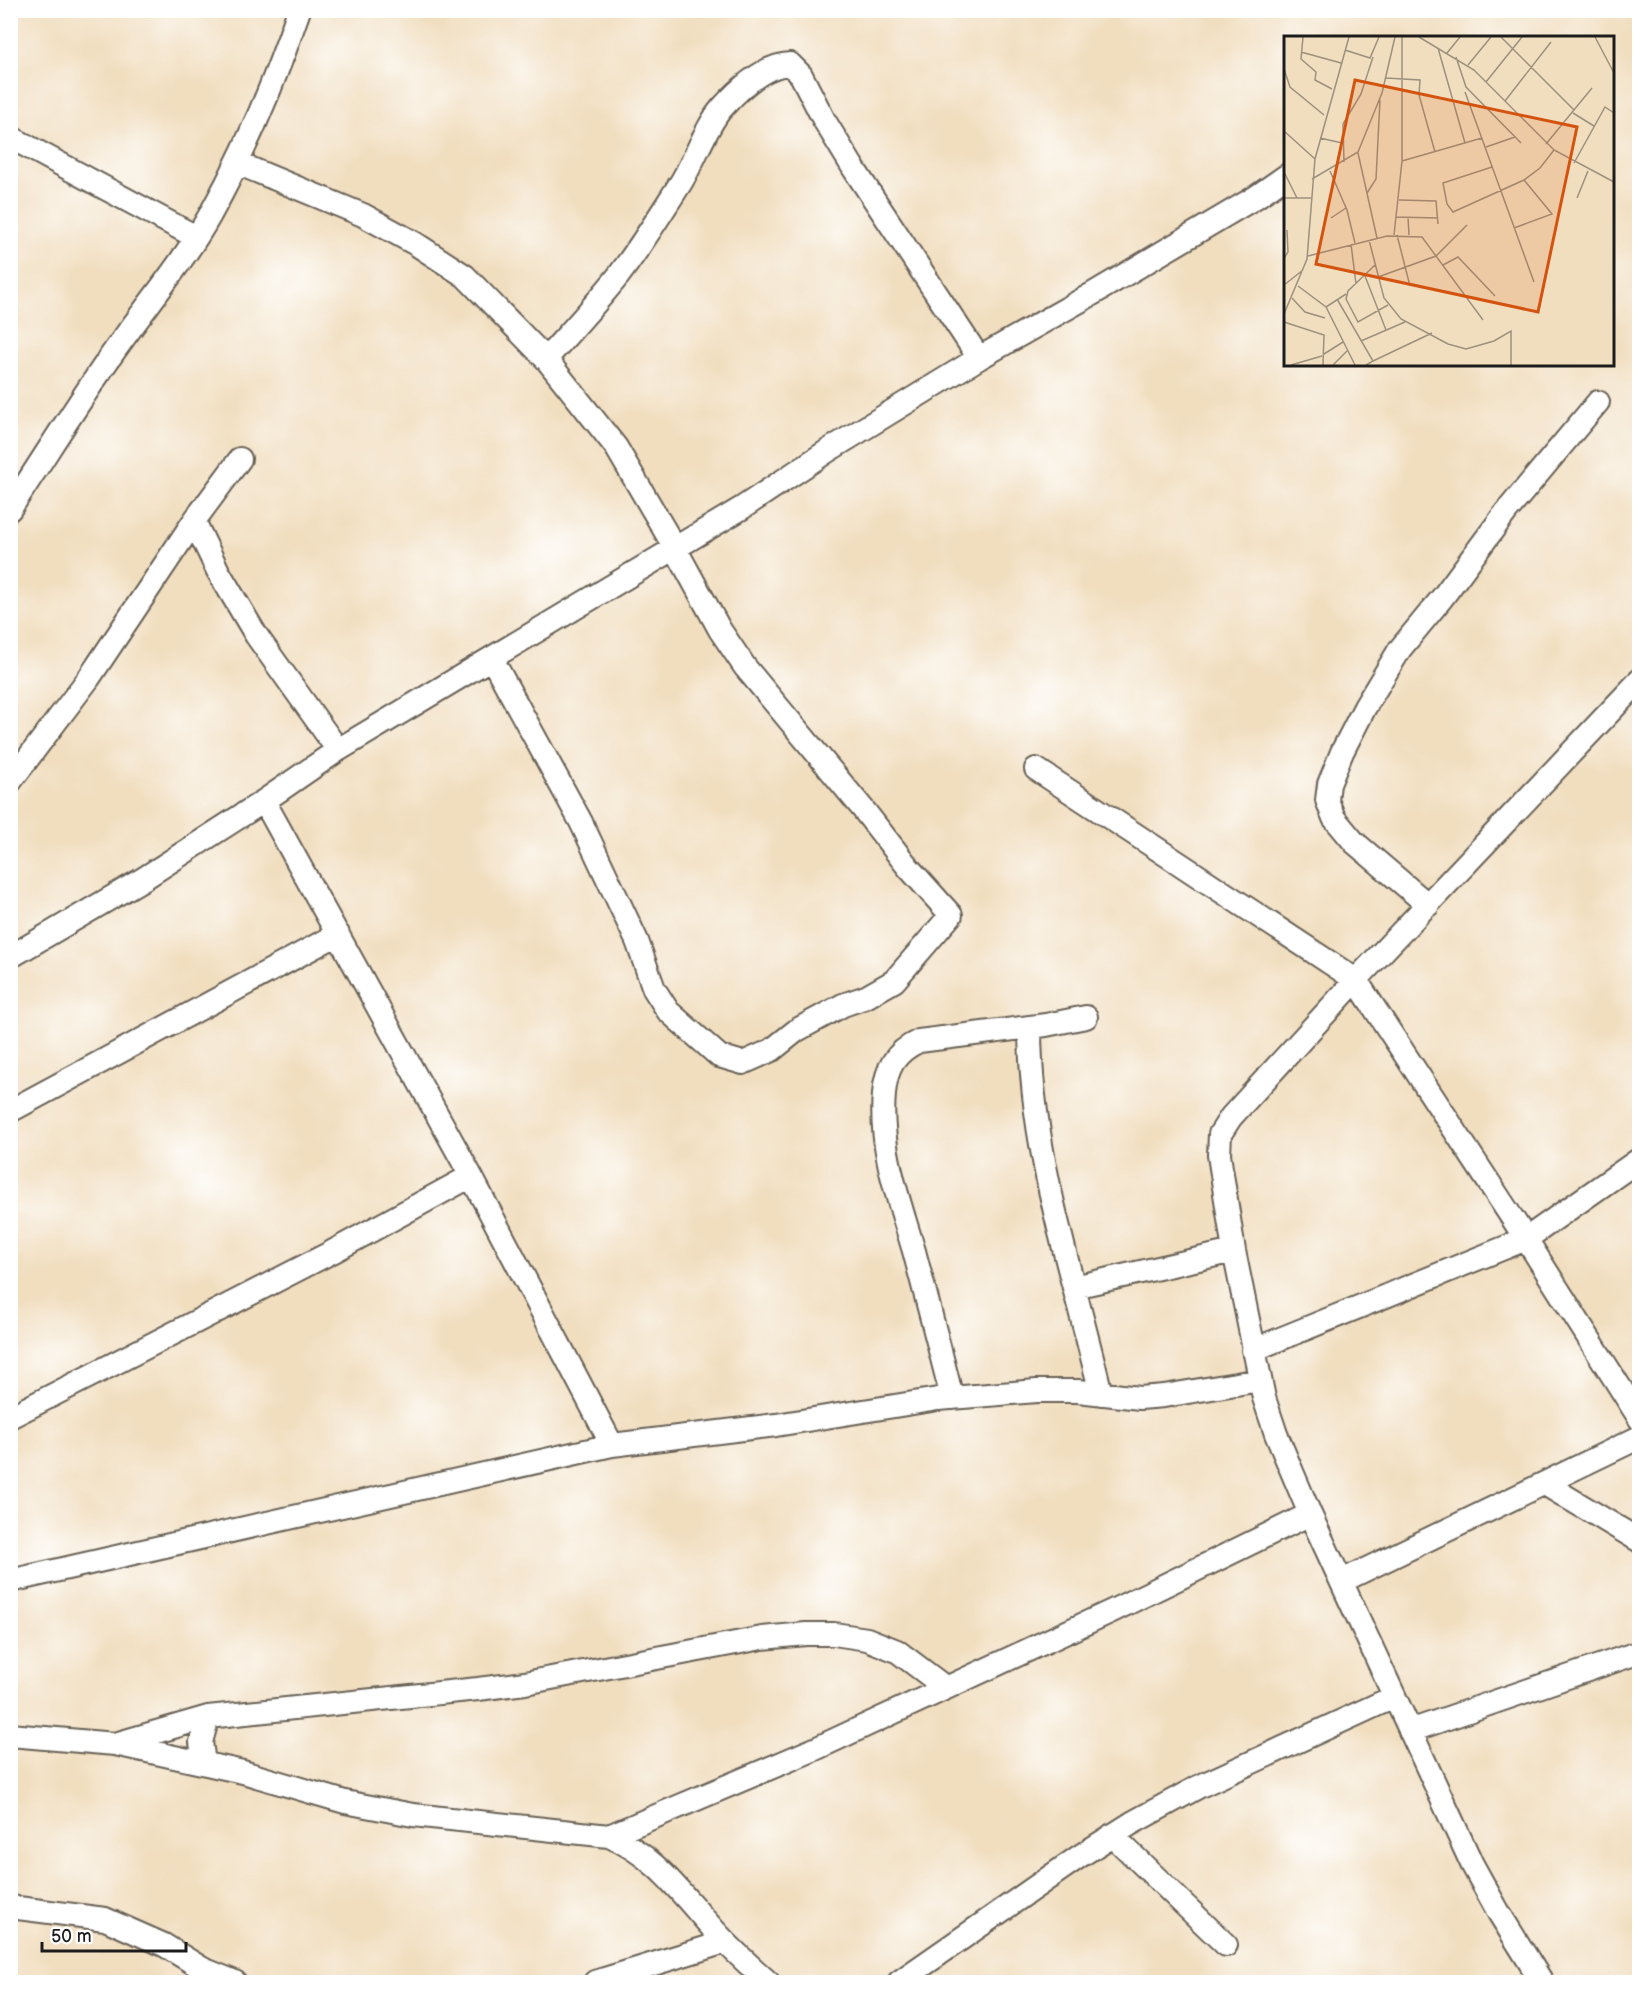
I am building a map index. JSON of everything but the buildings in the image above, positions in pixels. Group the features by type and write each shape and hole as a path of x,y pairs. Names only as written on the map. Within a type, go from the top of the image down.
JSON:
{"street":[{"path":"10,509 107,362 196,237 237,163 273,84 298,10"},
{"path":"546,358 586,315 639,248 685,176 721,109 744,87 782,64 790,64 801,75 824,120 854,169 978,358"},
{"path":"10,137 196,237"},
{"path":"237,163 363,215 416,244 465,276 546,358 615,447 720,630 745,667 908,867 951,915 894,981 866,997 843,1005 797,1030 772,1050 743,1063 719,1056 668,1011 654,989 638,941 581,822 492,659"},
{"path":"10,957 143,879 338,750 742,508 829,450 978,358 1094,293 1256,197 1284,177"},
{"path":"1428,904 1354,842 1334,818 1327,800 1329,784 1365,707 1400,649 1442,598 1506,512 1598,402"},
{"path":"10,782 89,678 194,521 240,459"},
{"path":"194,521 218,571 256,635 338,750"},
{"path":"1542,1983 1499,1913 1472,1863 1310,1514 1276,1434 1253,1350 1234,1251 1219,1155 1220,1134 1231,1117 1356,980 1640,680"},
{"path":"1036,769 1356,980 1526,1239 1640,1419"},
{"path":"264,801 471,1176 612,1445"},
{"path":"10,1111 338,934"},
{"path":"952,1398 885,1145 884,1093 887,1077 894,1058 905,1047 919,1041 1030,1027 1086,1017"},
{"path":"1030,1027 1030,1065 1040,1148 1101,1394"},
{"path":"1253,1350 1526,1239 1640,1159"},
{"path":"10,1417 332,1252 471,1176"},
{"path":"1074,1287 1234,1251"},
{"path":"10,1581 612,1445 776,1425 952,1398 1037,1391 1078,1391 1140,1398 1260,1380"},
{"path":"1342,1581 1640,1437"},
{"path":"1545,1484 1640,1541"},
{"path":"609,1836 815,1749 1112,1611 1310,1514"},
{"path":"115,1744 208,1717 525,1683 762,1638 806,1634 834,1634 867,1639 897,1651 946,1688"},
{"path":"1410,1731 1640,1652"},
{"path":"899,1983 1113,1835 1198,1787 1394,1697"},
{"path":"204,1763 201,1742 208,1717"},
{"path":"10,1735 115,1744 204,1763 345,1802 413,1815 609,1836 628,1844 647,1857 725,1942 768,1983"},
{"path":"1113,1835 1226,1945"},
{"path":"10,1907 105,1919 164,1945 203,1969 236,1983"},
{"path":"595,1983 725,1942"}]}
